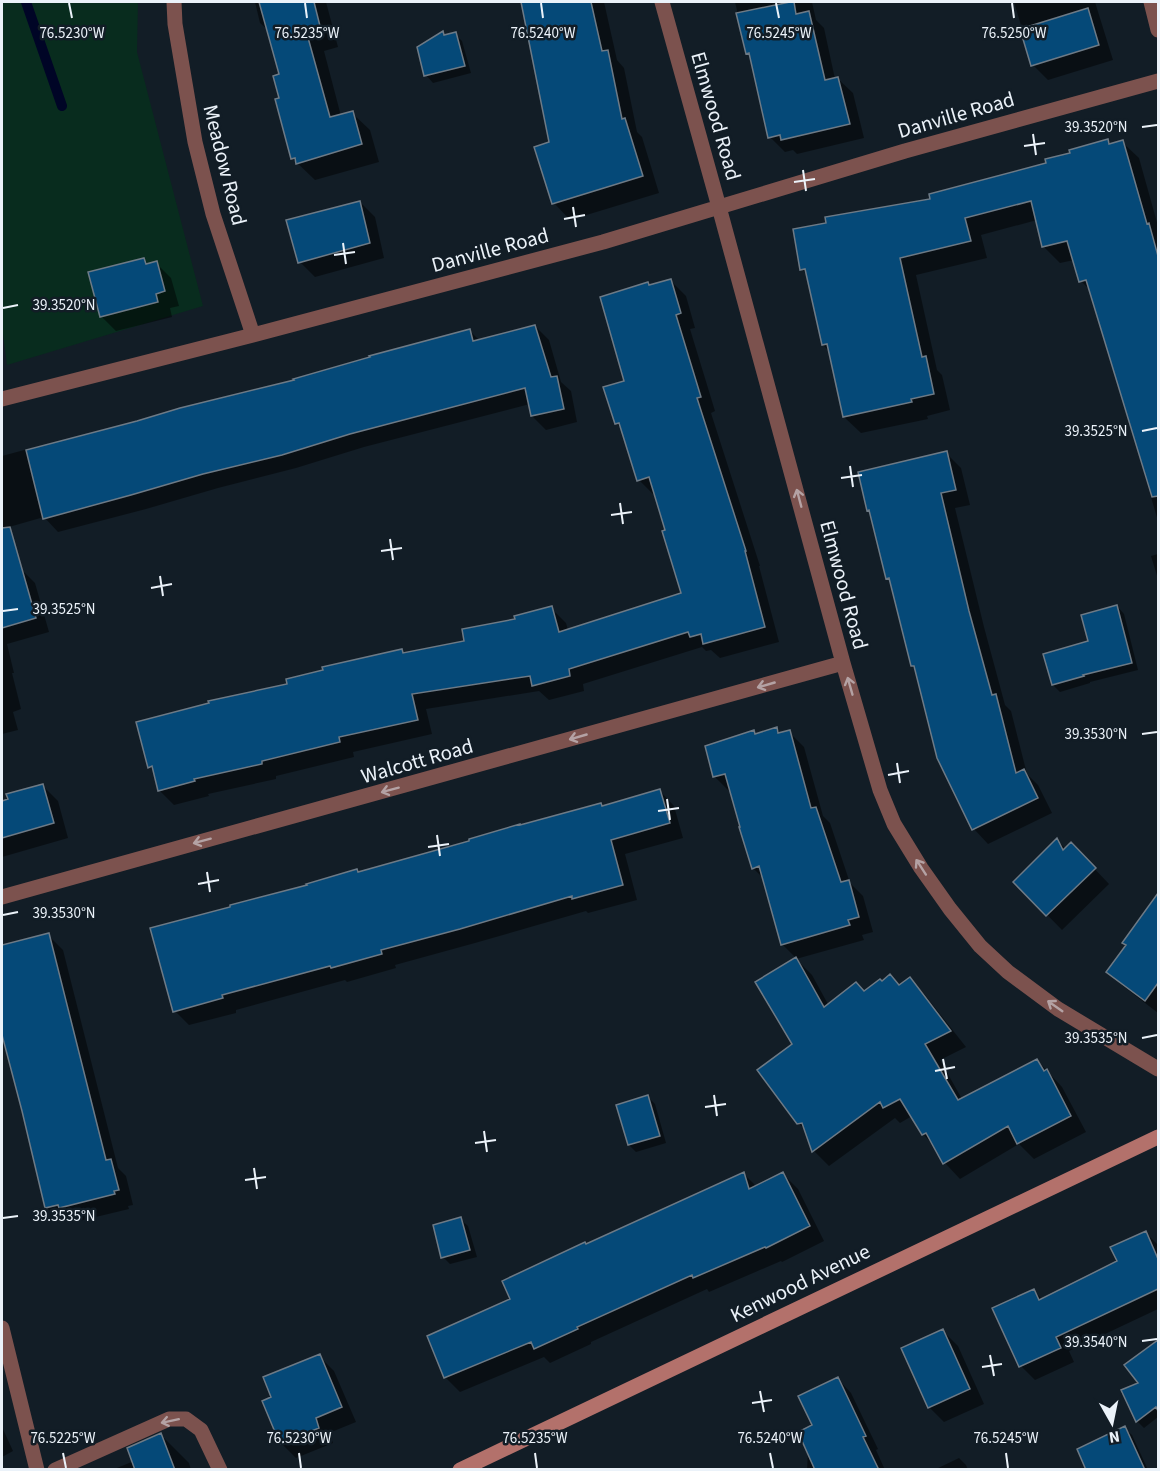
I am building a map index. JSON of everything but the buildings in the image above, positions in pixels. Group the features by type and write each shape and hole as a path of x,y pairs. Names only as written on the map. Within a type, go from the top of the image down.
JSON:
{"main road":[{"name":"Kenwood Avenue","path":"459,1470 1158,1137"}],"street":[{"name":"Meadow Road","path":"174,2 175,24 195,142 213,214 253,335"},
{"name":"Elmwood Road","path":"662,2 843,663 880,790 894,824 950,909 980,946 1008,972 1058,1009 1158,1069"},
{"path":"1151,2 1158,30"},
{"name":"Danville Road","path":"2,399 603,242 905,151 1158,81"},
{"name":"Walcott Road","path":"2,897 843,663"},
{"path":"2,1328 37,1470"},
{"path":"55,1470 169,1419 186,1419 201,1430 220,1470"}],"green space":[{"path":"2,2 138,2 137,52 203,306 7,365 2,326"}],"waterway":[{"path":"26,2 62,106"}]}
